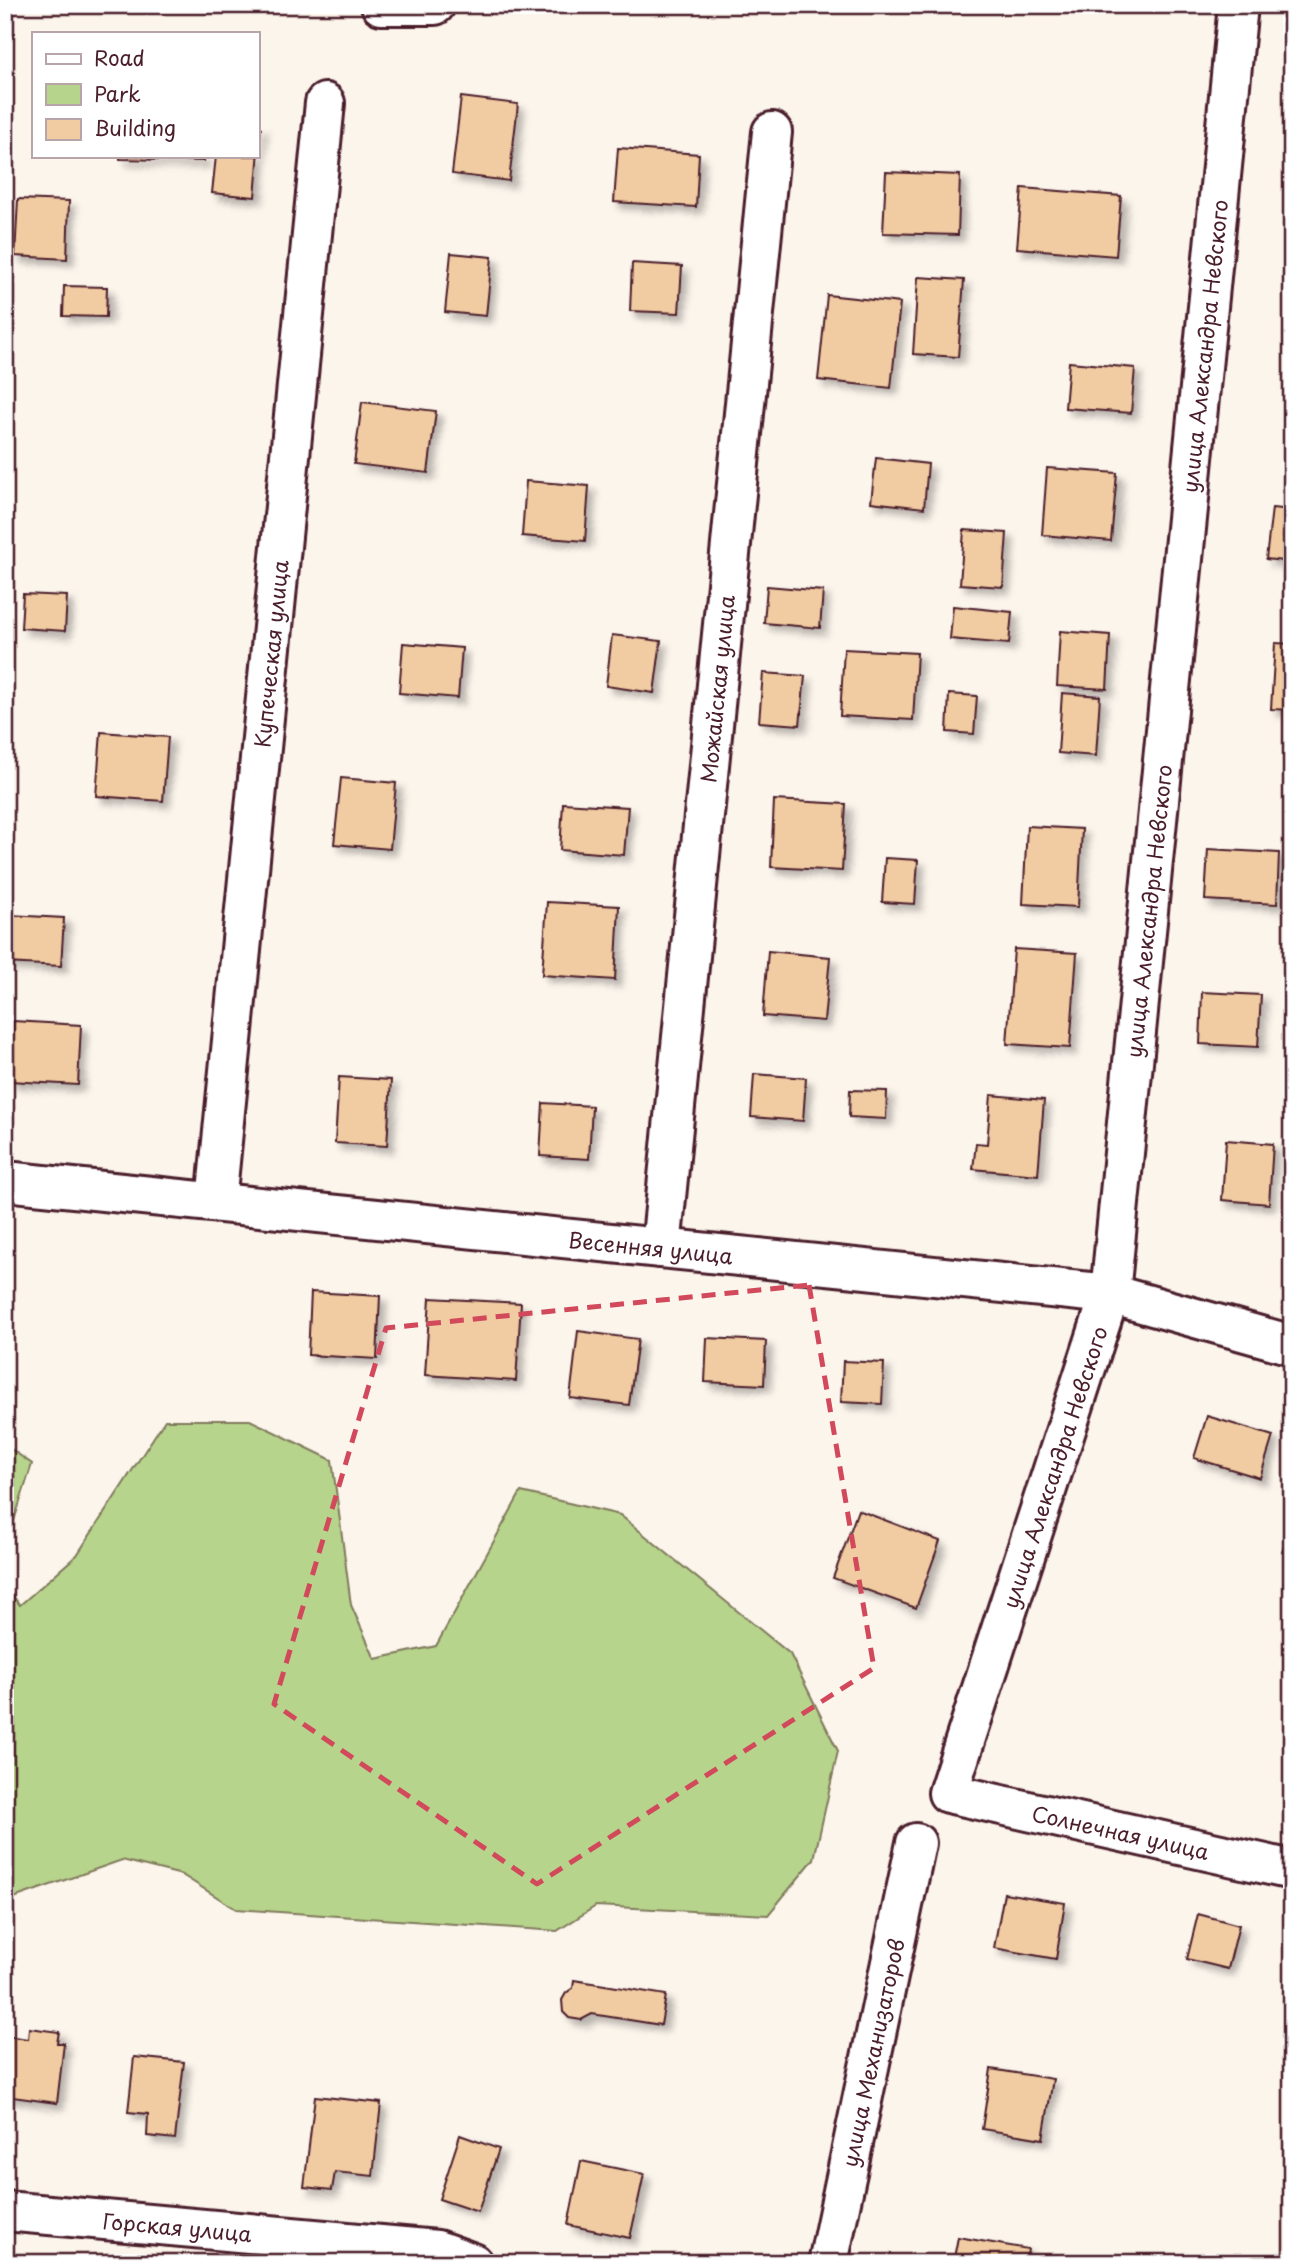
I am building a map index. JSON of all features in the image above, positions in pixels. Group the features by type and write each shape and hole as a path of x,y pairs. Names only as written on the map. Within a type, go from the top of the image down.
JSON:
{"street":[{"path":"381,5 435,5"},
{"name":"улица Александра Невского","path":"948,1793 1110,1294 1238,5"},
{"name":"Купеческая улица","path":"216,1202 326,103"},
{"name":"Можайская улица","path":"661,1248 772,132"},
{"name":"Весенняя улица","path":"5,1181 1110,1294 1292,1345"},
{"name":"Солнечная улица","path":"948,1793 1292,1870"},
{"name":"улица Механизаторов","path":"828,2263 915,1843"},
{"name":"Горская улица","path":"5,2211 437,2250 473,2263"}],"highlighted area":[{"path":"809,1285 874,1668 537,1884 274,1704 386,1328"}],"green space":[{"path":"165,1420 250,1420 332,1460 351,1605 375,1659 436,1646 521,1492 620,1515 790,1654 838,1751 814,1859 768,1915 596,1906 557,1931 236,1909 182,1875 122,1860 5,1901 5,1586 20,1605 77,1555"},
{"path":"5,1445 32,1464 12,1527 5,1539"}],"building":[{"path":"461,97 518,104 509,181 452,174"},
{"path":"618,148 699,154 696,207 614,202"},
{"path":"204,158 204,161 120,159"},
{"path":"216,158 258,158 255,197 212,193"},
{"path":"886,172 960,175 958,235 883,233"},
{"path":"1022,188 1121,196 1116,256 1017,248"},
{"path":"18,199 69,201 67,259 15,256"},
{"path":"451,253 492,257 486,316 445,312"},
{"path":"632,263 682,266 679,313 630,311"},
{"path":"918,277 964,280 958,357 913,354"},
{"path":"64,286 107,287 106,317 63,316"},
{"path":"827,295 900,303 891,388 818,380"},
{"path":"1069,362 1135,368 1131,413 1065,408"},
{"path":"362,402 436,411 428,473 354,464"},
{"path":"876,458 928,464 924,508 871,502"},
{"path":"1047,468 1117,473 1111,541 1042,535"},
{"path":"526,481 589,486 585,541 522,536"},
{"path":"1272,508 1292,510 1292,562 1266,559"},
{"path":"964,530 1007,533 1003,587 960,584"},
{"path":"767,586 823,591 820,628 764,623"},
{"path":"23,594 67,596 65,631 21,628"},
{"path":"953,606 1012,612 1009,644 950,639"},
{"path":"1060,631 1110,635 1107,689 1057,686"},
{"path":"612,635 661,641 654,693 606,686"},
{"path":"403,643 462,648 458,698 399,693"},
{"path":"1275,643 1292,644 1292,710 1271,709"},
{"path":"844,649 917,653 913,720 840,716"},
{"path":"763,673 805,676 800,725 759,722"},
{"path":"1062,693 1100,696 1096,756 1058,753"},
{"path":"949,694 977,696 974,734 947,732"},
{"path":"101,732 168,737 163,801 96,796"},
{"path":"341,778 396,783 390,849 334,844"},
{"path":"774,800 846,804 842,871 771,867"},
{"path":"563,803 628,807 624,855 560,850"},
{"path":"1027,826 1082,829 1078,907 1023,904"},
{"path":"1208,849 1279,853 1277,904 1205,900"},
{"path":"885,858 918,860 915,904 882,902"},
{"path":"547,902 619,906 615,980 542,975"},
{"path":"9,915 64,918 61,966 6,963"},
{"path":"1014,949 1077,953 1070,1048 1007,1044"},
{"path":"768,951 830,957 824,1021 763,1016"},
{"path":"1202,992 1261,995 1258,1047 1200,1044"},
{"path":"13,1021 81,1025 78,1085 10,1081"},
{"path":"754,1074 806,1078 803,1121 751,1117"},
{"path":"339,1077 391,1080 387,1146 335,1143"},
{"path":"850,1090 887,1091 886,1119 849,1117"},
{"path":"991,1095 1044,1100 1038,1175 973,1169 976,1143 987,1144"},
{"path":"543,1103 592,1106 589,1159 540,1156"},
{"path":"1226,1140 1273,1144 1269,1204 1222,1200"},
{"path":"311,1292 380,1296 377,1359 308,1355"},
{"path":"430,1298 521,1303 516,1381 425,1375"},
{"path":"578,1331 638,1339 629,1405 570,1398"},
{"path":"707,1338 766,1341 764,1385 705,1382"},
{"path":"843,1361 884,1363 882,1404 841,1402"},
{"path":"1207,1416 1273,1436 1260,1478 1194,1458"},
{"path":"858,1510 940,1541 916,1608 833,1578"},
{"path":"1292,1527 1292,1555 1282,1552"},
{"path":"1004,1893 1065,1903 1056,1959 994,1948"},
{"path":"1198,1914 1239,1925 1228,1969 1187,1959"},
{"path":"574,1980 666,1995 661,2025 592,2014 581,2020 569,2018 563,2012 562,2000 573,1988"},
{"path":"29,2028 59,2032 57,2043 64,2043 57,2103 5,2096 6,2036 28,2039"},
{"path":"134,2057 184,2062 175,2139 147,2136 148,2114 128,2112"},
{"path":"991,2069 1053,2079 1043,2139 982,2129"},
{"path":"315,2096 381,2103 373,2176 335,2172 332,2190 304,2187"},
{"path":"460,2135 499,2149 478,2212 439,2199"},
{"path":"581,2161 644,2174 630,2238 568,2225"},
{"path":"958,2237 1028,2249 1026,2263 953,2263"}]}
